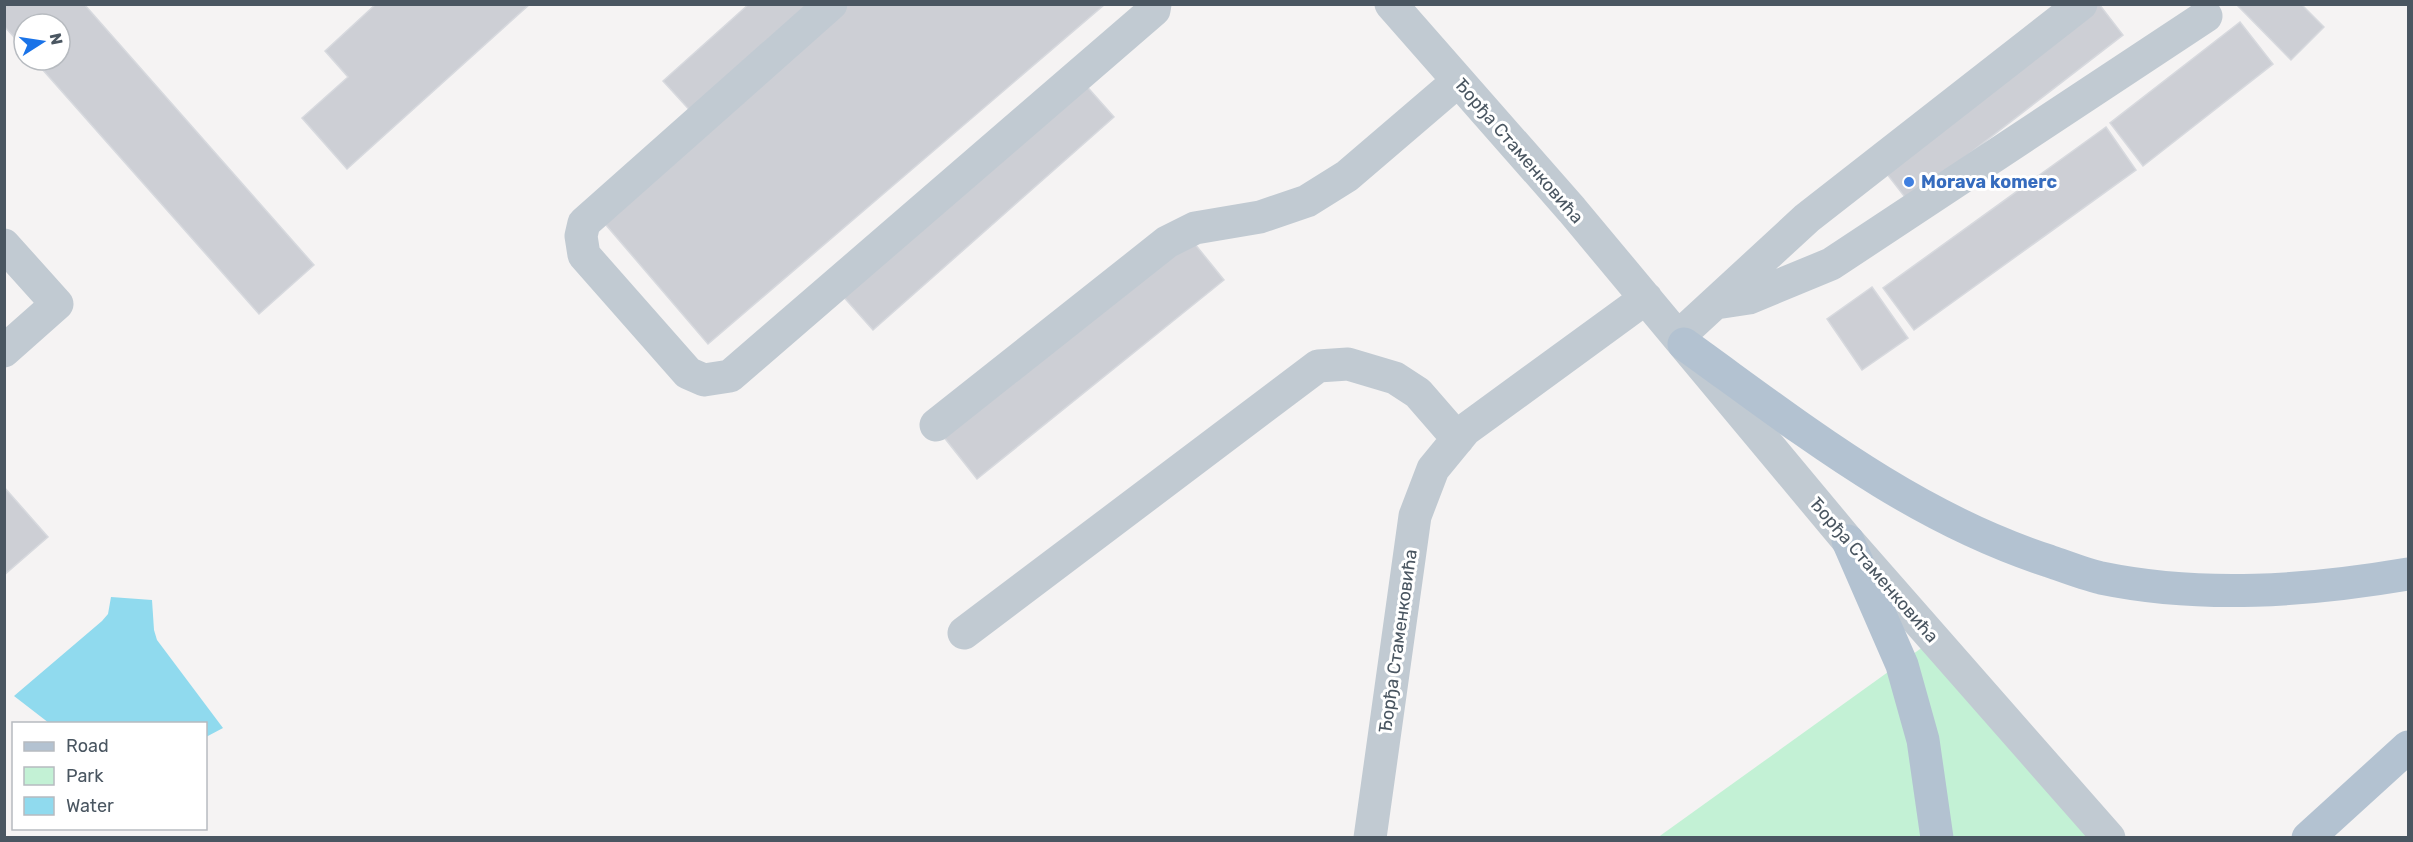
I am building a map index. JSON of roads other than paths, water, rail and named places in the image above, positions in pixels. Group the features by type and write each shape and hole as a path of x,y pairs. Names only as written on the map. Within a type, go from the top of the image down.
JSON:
{"main road":[{"path":"1681,341 1835,452 1916,504 2010,548 2100,578 2178,589 2260,591 2342,585 2409,574"},
{"path":"1848,541 1902,665 1923,740 1937,837"},
{"path":"2308,837 2409,747"}],"street":[{"path":"831,4 584,223 581,236 584,255 688,373 704,380 730,375 1154,10 1155,4"},
{"name":"Ђорђа Стаменковића","path":"1391,4 1570,208 1848,541 2109,837"},
{"path":"1681,341 1716,303 1808,218 2081,4"},
{"path":"1716,303 1749,298 1831,264 2206,16"},
{"path":"936,425 1167,242 1195,228 1260,217 1307,201 1347,176 1458,81"},
{"path":"4,245 57,304 4,351"},
{"name":"Ђорђа Стаменковића","path":"1370,837 1415,516 1433,469 1464,430 1646,298"},
{"path":"964,633 1318,366 1348,364 1395,378 1418,393 1458,439"}],"water":[{"path":"111,597 152,600 157,640 223,728 207,736 207,722 48,722 14,696 108,614"}],"place":[{"name":"Morava komerc","path":"1909,182"}]}
